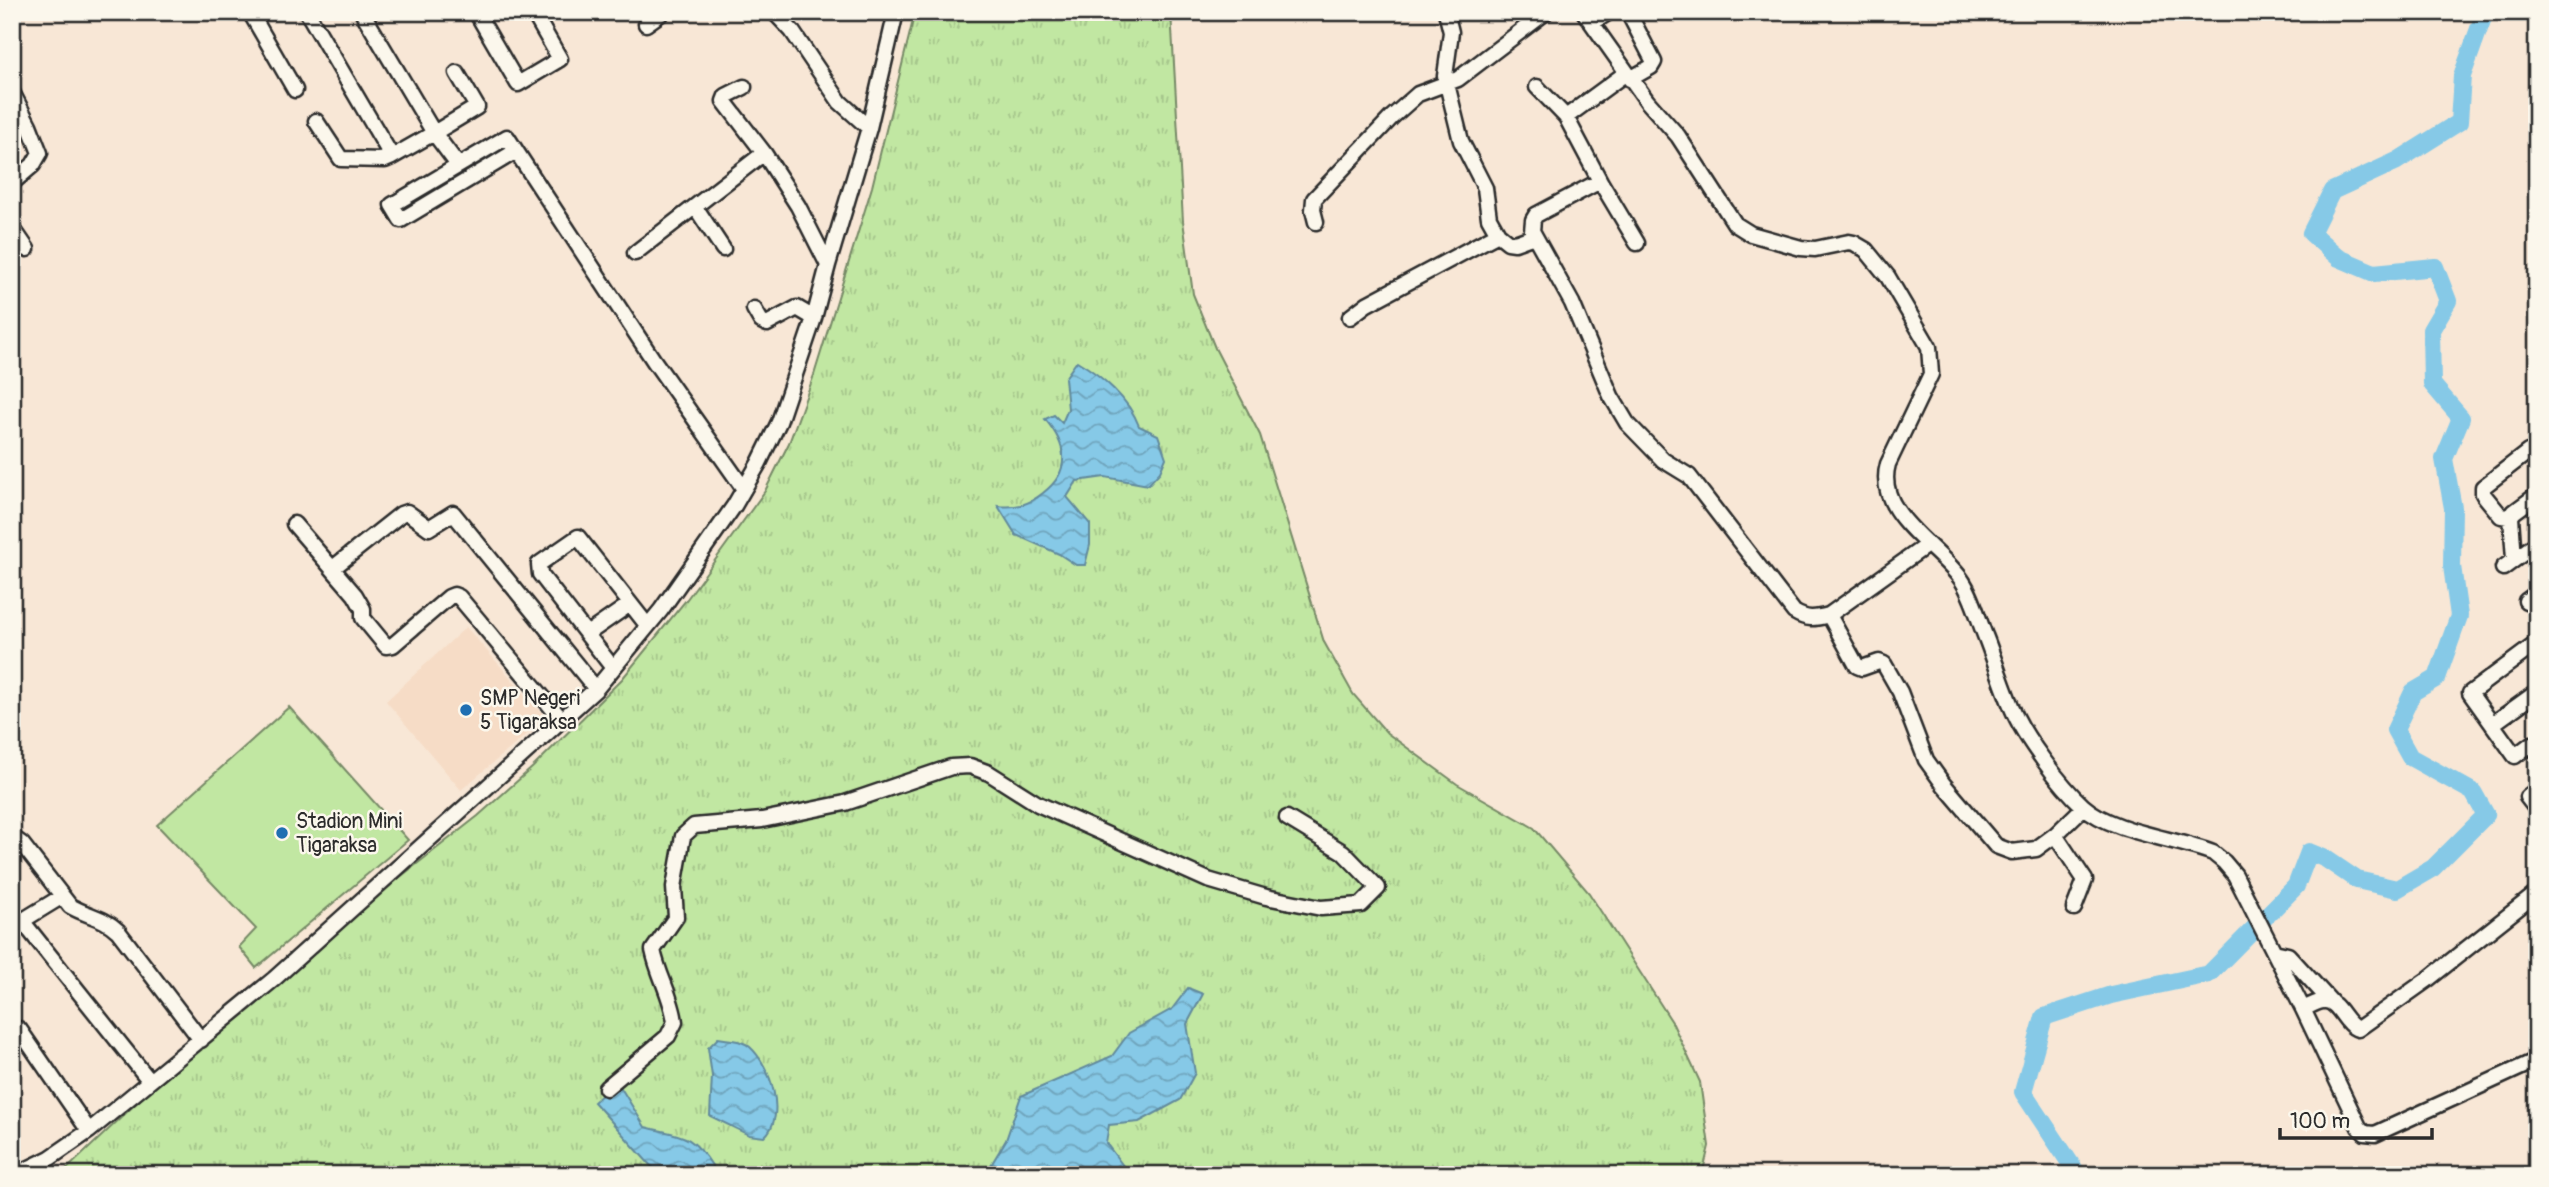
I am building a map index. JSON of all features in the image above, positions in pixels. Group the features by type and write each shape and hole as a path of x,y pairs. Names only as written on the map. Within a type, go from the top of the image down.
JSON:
{"street":[{"path":"250,12 295,90"},
{"path":"307,12 392,157"},
{"path":"362,12 433,133 458,166"},
{"path":"477,12 518,84 561,59 533,12"},
{"path":"646,24 663,12"},
{"path":"774,12 792,31 840,102 869,128"},
{"path":"15,1175 50,1158 89,1131 274,979 596,689 661,610 744,489 779,422 814,318 869,128 896,12"},
{"path":"1446,12 1451,32 1444,67 1447,83 1461,141 1482,181 1489,218 1498,234 1507,242 1515,243 1534,236"},
{"path":"1316,222 1313,204 1318,195 1392,117 1418,94 1458,79 1546,12"},
{"path":"1609,12 1588,18 1628,76 1678,136 1735,224 1743,231 1808,249 1854,243 1866,250 1888,277 1929,347 1931,374 1888,464 1884,478 1890,499 1927,545 1961,579 2023,729 2084,807 2122,826 2213,853 2235,875 2359,1126 2365,1133 2375,1134 2537,1060"},
{"path":"1566,117 1654,62 1628,12"},
{"path":"316,121 341,159 385,160 477,107 457,73"},
{"path":"744,87 726,96 724,101 764,153 798,206 828,265"},
{"path":"1537,87 1566,117 1637,243"},
{"path":"12,92 40,153 33,165 12,183"},
{"path":"516,151 401,220 392,205 507,136 654,361 744,489"},
{"path":"635,253 764,153"},
{"path":"1600,181 1536,215 1532,226 1534,236 1572,303 1611,396 1627,423 1662,460 1689,476 1794,612 1812,620 1829,615 1927,545"},
{"path":"696,208 723,249"},
{"path":"12,227 27,249"},
{"path":"1350,317 1367,304 1498,234"},
{"path":"754,310 761,321 767,324 797,308 814,318"},
{"path":"2511,517 2501,516 2483,494 2483,487 2528,452"},
{"path":"2537,495 2511,517 2508,564 2537,543"},
{"path":"333,568 401,514 407,512 429,528 453,513 596,689"},
{"path":"294,524 361,605 365,620 386,646 393,645 449,597 459,597 562,720"},
{"path":"613,668 538,569 538,564 575,537 582,540 647,625"},
{"path":"587,634 630,604"},
{"path":"1829,615 1857,666 1862,668 1881,662 1889,671 1926,760 1996,846 2012,852 2036,849 2084,807"},
{"path":"2535,746 2515,756 2470,693 2537,643"},
{"path":"2494,723 2537,692"},
{"path":"606,1088 668,1036 675,1022 674,1013 657,972 653,950 676,917 674,887 683,836 694,826 762,820 845,803 951,767 970,766 989,772 1038,804 1208,880 1266,897 1321,908 1361,905 1378,888 1343,852 1287,818"},
{"path":"2537,790 2527,797 2537,810"},
{"path":"2055,835 2085,880 2074,908"},
{"path":"12,837 22,844 61,897 80,912 101,918 118,931 201,1040"},
{"path":"61,897 18,924 149,1080"},
{"path":"2271,946 2288,955 2353,1028 2358,1029 2534,900"},
{"path":"2303,1009 2324,1001 2331,1002"},
{"path":"19,1029 89,1131"}],"shaded area":[{"name":"SMP Negeri 5 Tigaraksa","path":"466,627 546,718 461,790 386,701"}],"green space":[{"path":"915,12 1171,12 1183,221 1193,294 1215,348 1260,435 1324,642 1353,694 1387,733 1457,784 1534,828 1589,893 1672,1022 1700,1082 1709,1146 1702,1175 57,1175 68,1168 146,1094 390,885 478,816 533,767 622,679 687,599 765,491 789,443 814,375 872,187"},
{"name":"Stadion Mini Tigaraksa","path":"289,707 408,840 256,968 239,947 256,929 157,825"}],"water":[{"path":"1077,361 1114,389 1129,407 1139,426 1158,435 1166,458 1160,472 1148,485 1105,477 1077,481 1067,497 1090,524 1090,545 1085,565 1076,565 1059,554 1016,535 998,506 1022,505 1043,493 1059,476 1062,448 1045,419 1054,415 1062,423 1068,409 1065,378"},
{"path":"1188,988 1203,994 1187,1024 1195,1073 1180,1100 1139,1122 1109,1125 1106,1143 1127,1171 1125,1175 985,1175 1006,1140 1021,1096 1112,1056 1129,1033 1172,1009"},
{"path":"718,1038 739,1041 750,1047 770,1078 774,1091 775,1117 764,1137 749,1135 710,1116 712,1076 708,1048"},
{"path":"613,1085 621,1088 645,1127 677,1134 698,1147 713,1167 711,1175 662,1175 650,1165 594,1102"}],"waterway":[{"path":"2078,1175 2023,1092 2044,1017 2111,995 2209,974 2296,886 2309,852 2326,859 2357,880 2397,889 2433,868 2486,815 2473,792 2410,757 2395,730 2413,692 2437,678 2459,616 2452,566 2453,508 2444,459 2461,418 2432,384 2431,330 2448,301 2435,267 2374,273 2339,258 2311,233 2332,191 2397,161 2459,122 2462,76 2485,12"}],"place":[{"name":"SMP Negeri 5 Tigaraksa","path":"466,710"},
{"name":"Stadion Mini Tigaraksa","path":"282,833"}]}
